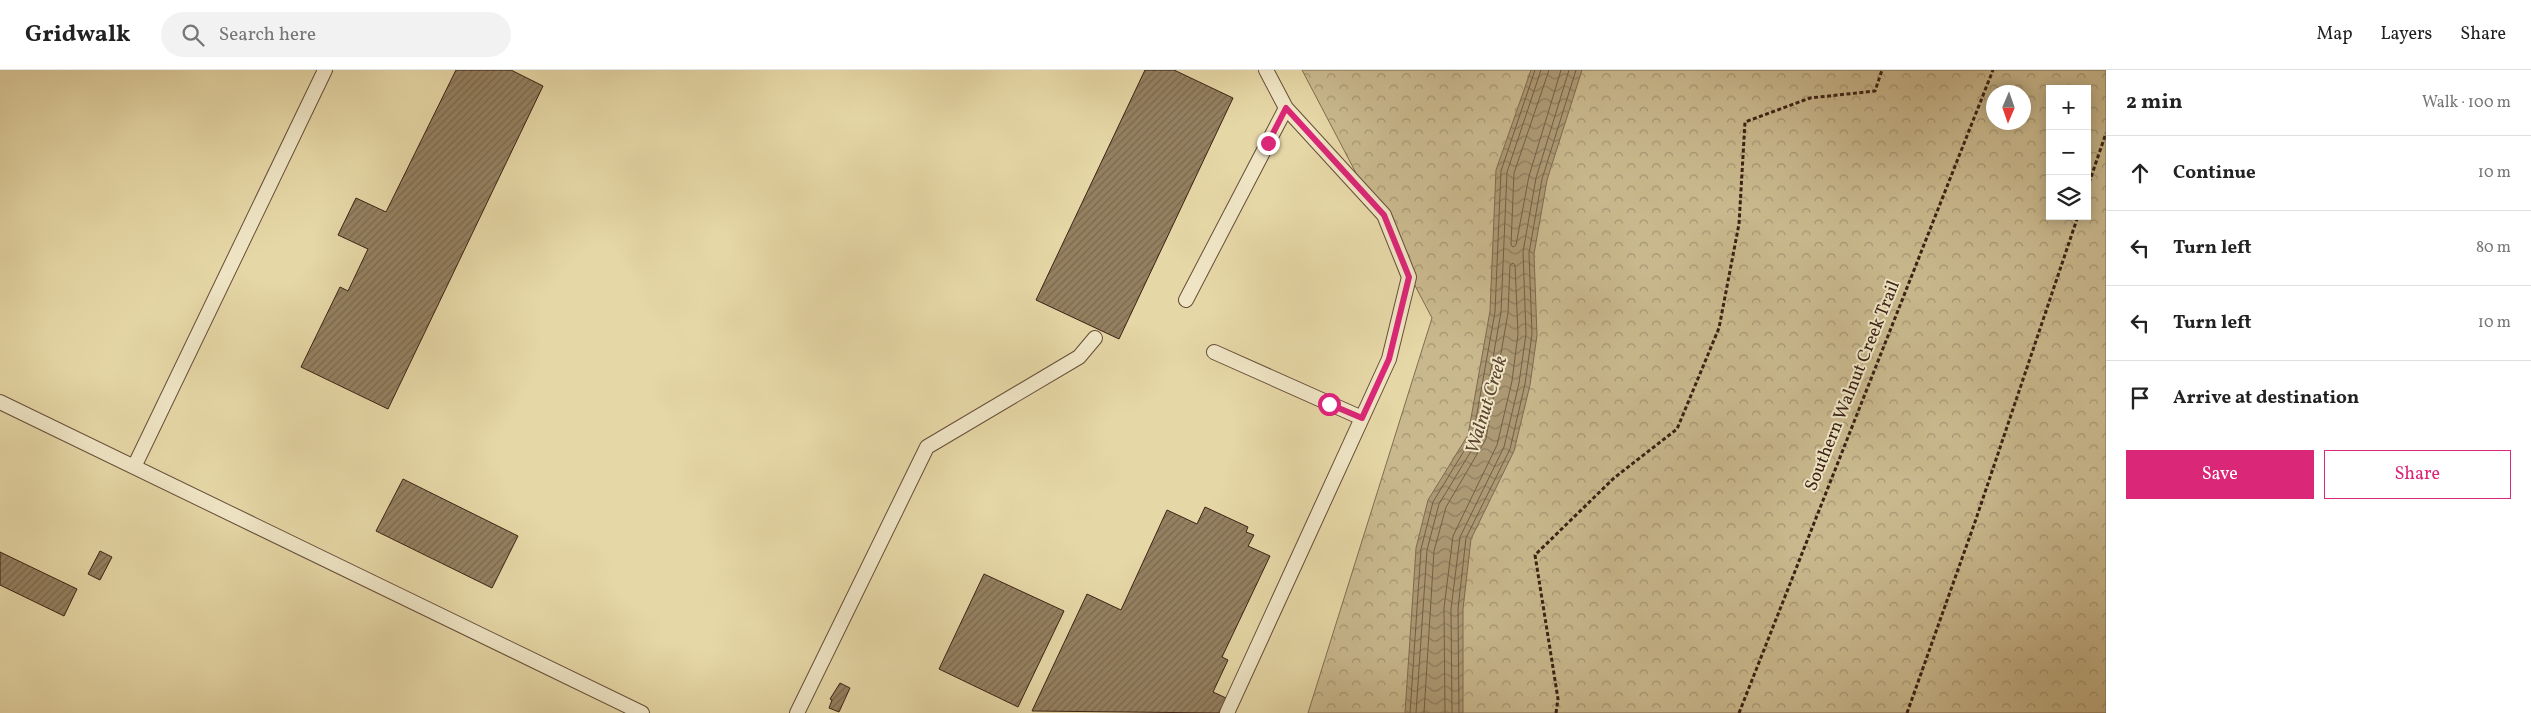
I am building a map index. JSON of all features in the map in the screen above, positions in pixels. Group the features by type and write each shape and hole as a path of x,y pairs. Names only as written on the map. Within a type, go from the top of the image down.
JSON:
{"lane":[{"path":"134,467 325,70"},
{"path":"1227,713 1389,359 1409,277 1384,215 1286,108 1266,70"},
{"path":"1186,300 1286,108"},
{"path":"796,713 927,447 1078,357 1095,338"},
{"path":"1214,352 1362,418"},
{"path":"0,402 642,713"}],"path":[{"path":"1556,713 1558,699 1534,555 1614,478 1677,429 1719,328 1739,224 1745,122 1810,98 1875,91 1882,70"},
{"name":"Southern Walnut Creek Trail","path":"1739,713 1993,70"},
{"path":"2091,177 2106,133"},
{"path":"1906,713 1976,520 2077,220"}],"green space":[{"path":"1302,70 2106,70 2106,713 1308,713 1432,318"}],"water":[{"name":"Walnut Creek","path":"1531,70 1582,70 1547,180 1534,254 1537,335 1530,385 1514,451 1471,539 1463,609 1463,713 1405,713 1416,548 1428,500 1468,435 1490,311 1496,170"}],"building":[{"path":"456,70 511,70 543,86 388,409 301,367 340,287 348,291 368,249 338,235 356,198 386,212"},
{"path":"1145,70 1174,70 1233,98 1119,339 1036,300"},
{"path":"403,479 518,536 492,588 376,531"},
{"path":"1205,507 1248,527 1246,532 1254,535 1248,546 1270,556 1222,657 1228,660 1213,692 1226,698 1219,713 1032,711 1087,594 1121,610 1167,510 1197,524"},
{"path":"100,551 112,557 100,580 88,574"},
{"path":"0,552 77,589 64,616 0,585"},
{"path":"984,574 1064,611 1018,707 939,669"},
{"path":"840,683 850,688 839,712 829,708 832,700 830,699"}],"route":[{"path":"1268,143 1286,108 1384,215 1409,277 1389,359 1362,418 1329,404"}]}
